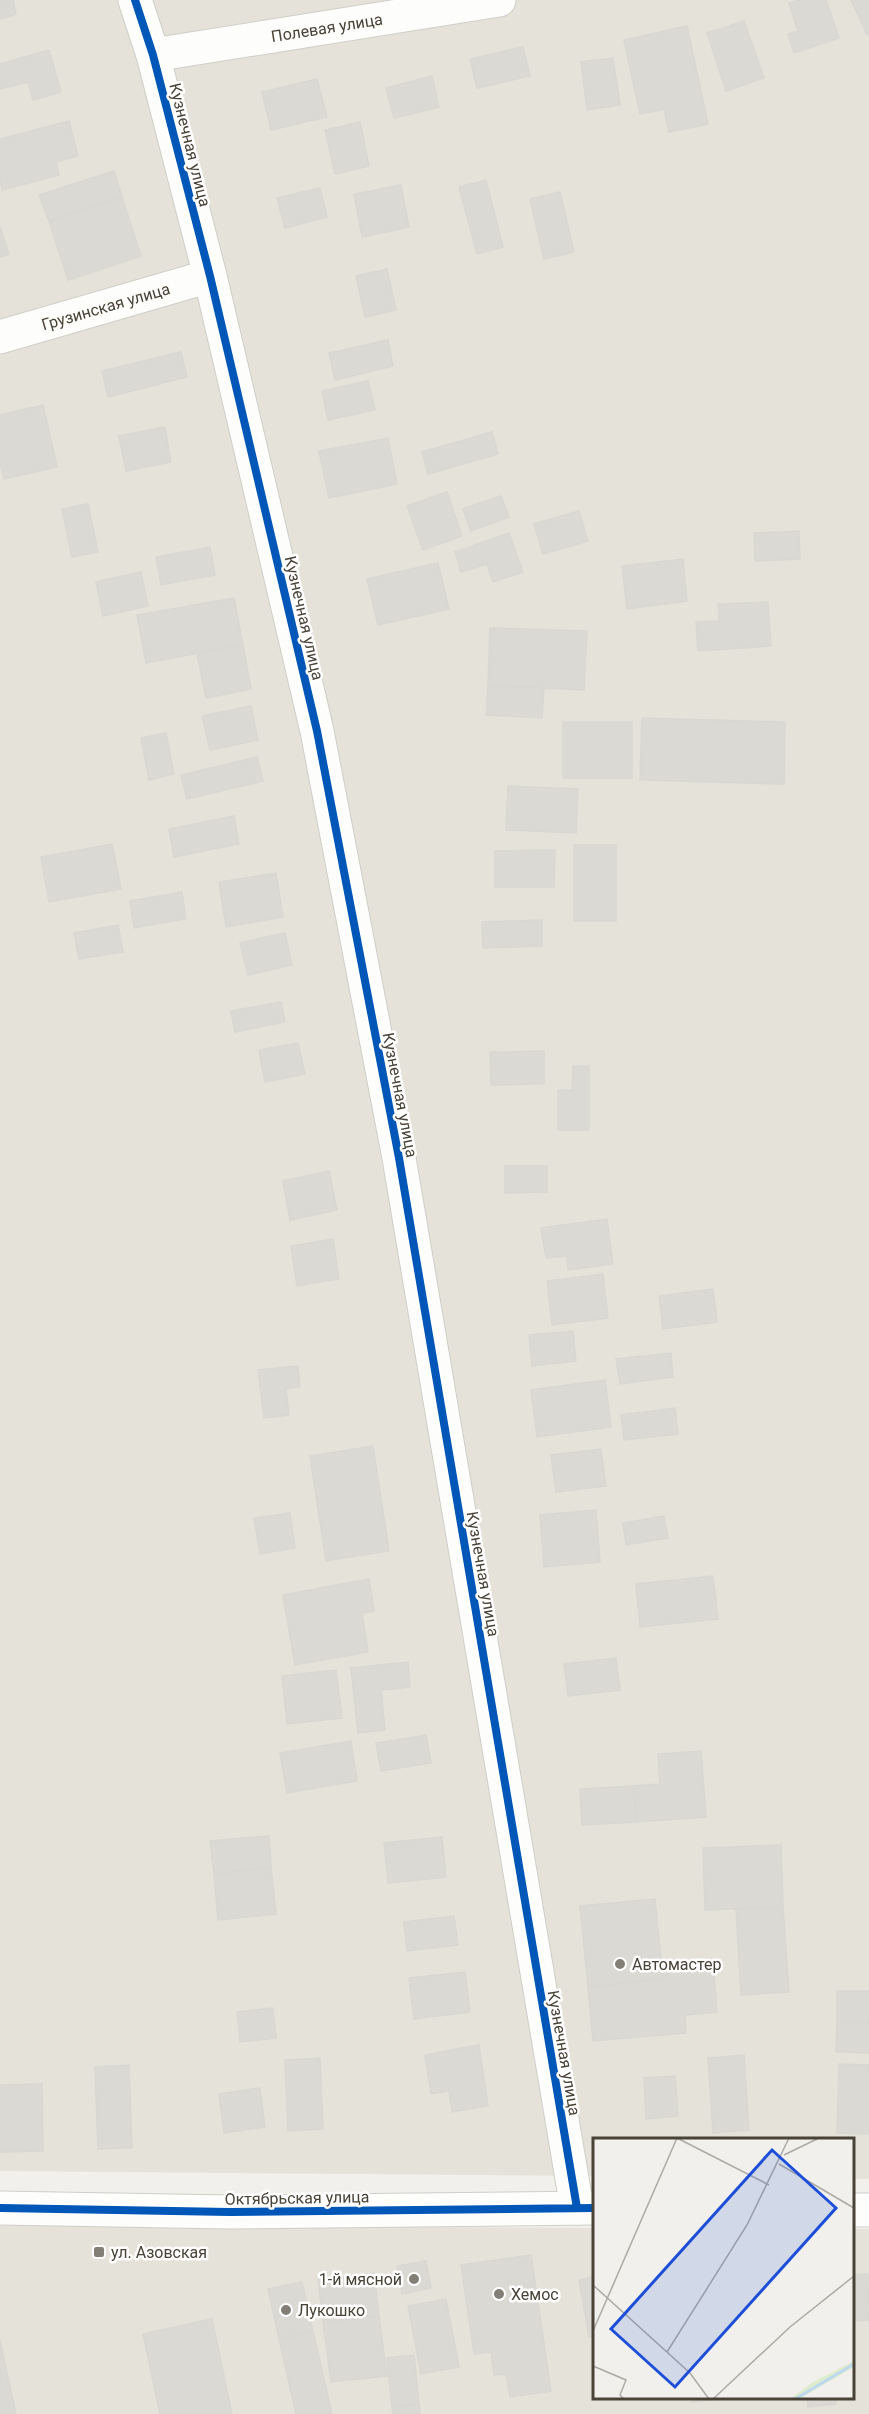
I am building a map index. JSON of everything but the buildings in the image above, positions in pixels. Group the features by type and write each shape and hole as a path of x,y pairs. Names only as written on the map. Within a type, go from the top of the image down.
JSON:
{"street":[{"name":"Кузнечная улица","path":"135,0 153,55 210,276 317,731 394,1135 586,2208"},
{"name":"Полевая улица","path":"153,55 499,0"},
{"name":"Грузинская улица","path":"0,338 210,276"},
{"name":"Октябрьская улица","path":"0,2208 230,2212 586,2208"}],"shaded area":[{"path":"0,0 869,0 869,2179 854,2179 854,2138 593,2138 593,2176 0,2171"},
{"path":"0,2225 593,2228 593,2399 854,2399 854,2229 869,2229 869,2414 0,2414"}],"cycle path":[{"path":"135,0 153,55 210,276 317,731 399,1158 577,2208"},
{"path":"0,2208 230,2212 593,2208"}],"place":[{"name":"Автомастер","path":"620,1964"},
{"name":"ул. Азовская","path":"99,2252"},
{"name":"1-й мясной","path":"414,2279"},
{"name":"Хемос","path":"499,2294"},
{"name":"Лукошко","path":"286,2310"}]}
